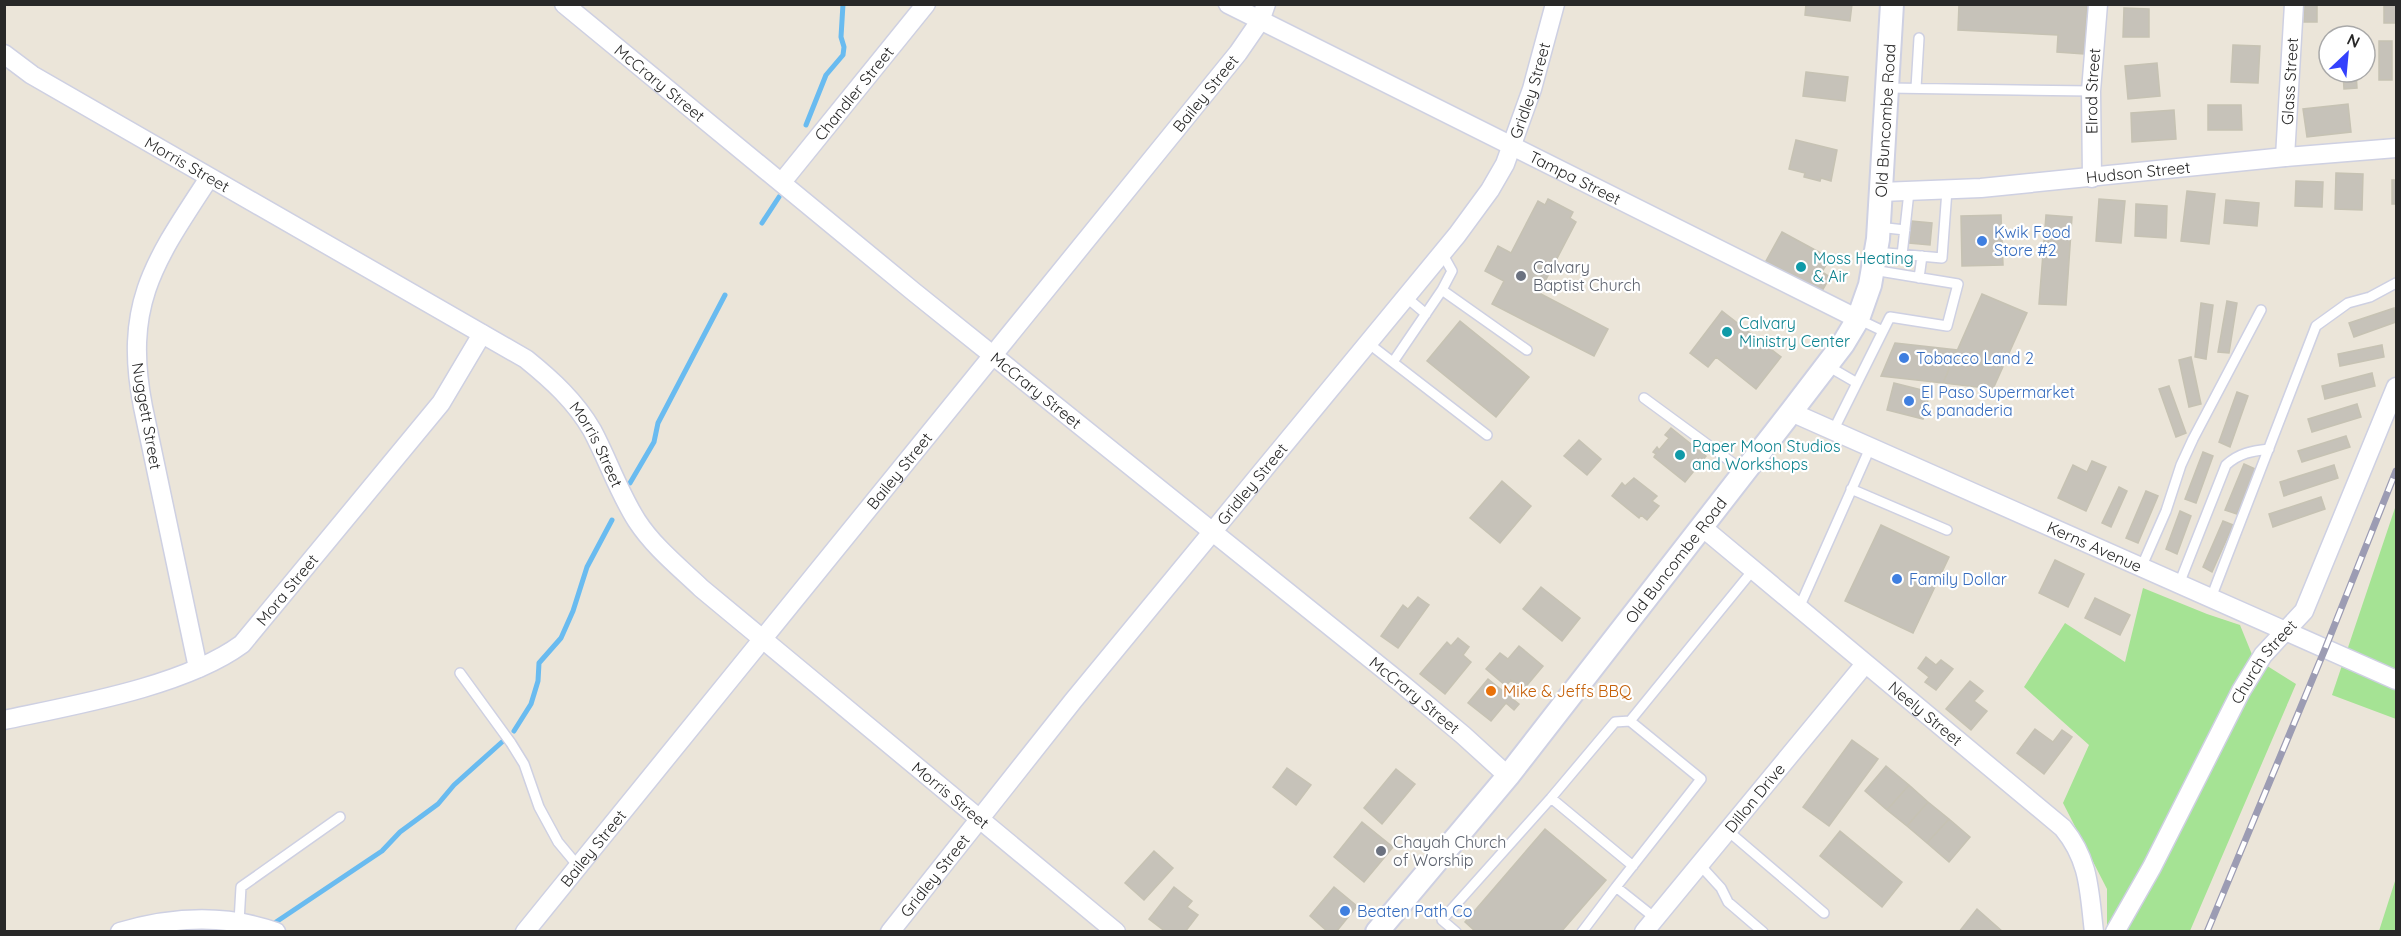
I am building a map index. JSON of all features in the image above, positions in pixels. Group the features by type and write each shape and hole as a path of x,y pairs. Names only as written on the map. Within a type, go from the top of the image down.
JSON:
{"street":[{"name":"Chandler Street","path":"782,182 926,4"},
{"name":"Tampa Street","path":"1228,4 1263,13 1512,146 1857,319"},
{"name":"Gridley Street","path":"890,932 978,818 1442,253 1490,190 1505,164 1532,89 1555,4"},
{"name":"Old Buncombe Road","path":"1377,932 1508,776 1791,412 1857,319 1874,261 1878,227 1892,4"},
{"name":"Elrod Street","path":"2092,178 2091,91 2098,4"},
{"name":"Glass Street","path":"2285,157 2295,4"},
{"name":"McCrary Street","path":"570,6 992,355 1402,684 1508,776"},
{"name":"Bailey Street","path":"525,932 1238,53 1263,13"},
{"name":"Morris Street","path":"4,54 32,75 526,359 568,396 592,430 628,505 660,550 701,588 1116,932"},
{"name":"Hudson Street","path":"1881,192 1947,190 2092,178 2285,157 2397,148"},
{"name":"Nuggett Street","path":"198,668 137,378 135,350 137,322 144,293 154,268 170,237 209,178"},
{"name":"Mora Street","path":"4,720 118,694 198,668 225,656 254,632 441,404 483,334"},
{"name":"Church Street","path":"2115,932 2152,867 2241,691 2263,655 2304,611 2397,387"},
{"name":"Kerns Avenue","path":"1791,412 2397,680"},
{"name":"Neely Street","path":"1702,527 2063,828 2082,856 2087,876 2094,932"},
{"name":"Dillon Drive","path":"1649,925 1866,664"},
{"path":"120,932 178,921 204,919 239,922 276,932"}],"lane":[{"path":"1917,88 1919,38"},
{"path":"1886,88 2091,91"},
{"path":"1874,261 1902,255 1942,258 1947,190"},
{"path":"1902,255 1909,192"},
{"path":"1878,227 1905,230"},
{"path":"1393,362 1442,290 1452,271 1442,253"},
{"path":"1919,278 1922,256"},
{"path":"1833,431 1890,317 1947,326 1958,284 1919,278 1874,261"},
{"path":"2211,598 2316,326 2348,303 2370,297 2397,283"},
{"path":"1442,290 1527,350"},
{"path":"1406,297 1426,314"},
{"path":"2141,568 2166,511 2181,465 2193,439 2261,310"},
{"path":"1857,319 1883,331"},
{"path":"1368,343 1487,435"},
{"path":"1826,365 1857,383"},
{"path":"1644,398 1745,472"},
{"path":"1799,608 1870,448"},
{"path":"2178,584 2226,465 2234,458 2248,452 2269,449"},
{"path":"1851,489 1947,530"},
{"path":"1630,721 1754,570"},
{"path":"460,673 512,743 524,764 539,807 558,842 578,866"},
{"path":"1456,932 1443,920 1615,722 1630,721 1701,779 1582,932"},
{"path":"1551,798 1633,866"},
{"path":"239,922 241,887 340,818"},
{"path":"1728,831 1824,913"},
{"path":"1700,865 1721,888 1728,902 1763,932"},
{"path":"1616,887 1649,925"}],"green space":[{"path":"2396,505 2396,719 2332,695"},
{"path":"2143,588 2240,625 2253,657 2296,684 2190,931 2107,931 2107,889 2063,803 2089,745 2024,687 2065,623 2125,662"},
{"path":"2396,878 2396,931 2379,931"}],"building":[{"path":"1806,4 1852,4 1850,21 1805,15"},
{"path":"1959,4 2087,4 2084,54 2057,52 2058,35 1958,30"},
{"path":"2305,4 2317,4 2317,22 2304,22"},
{"path":"2384,4 2396,4 2396,23 2384,23"},
{"path":"2124,8 2149,9 2149,37 2123,37"},
{"path":"2379,41 2392,41 2392,80 2379,80"},
{"path":"2233,45 2260,46 2258,83 2231,82"},
{"path":"2157,63 2160,96 2128,99 2125,66"},
{"path":"1806,72 1848,77 1845,101 1803,96"},
{"path":"2344,84 2357,84 2357,88 2344,89"},
{"path":"2348,104 2351,132 2307,137 2303,109"},
{"path":"2208,105 2241,105 2242,130 2208,130"},
{"path":"2174,110 2176,139 2132,142 2131,113"},
{"path":"1796,140 1837,150 1831,181 1804,177 1805,173 1789,169"},
{"path":"2336,173 2363,174 2362,210 2335,209"},
{"path":"2392,180 2396,180 2396,204 2392,204"},
{"path":"2296,181 2323,182 2322,207 2295,206"},
{"path":"2187,191 2215,194 2209,244 2181,241"},
{"name":"Calvary Baptist Church","path":"1548,199 1573,212 1570,218 1576,222 1539,293 1608,329 1594,356 1492,304 1504,281 1485,271 1498,246 1511,253 1538,201 1545,205"},
{"path":"2099,199 2125,201 2121,243 2096,241"},
{"path":"2226,200 2259,203 2257,226 2224,223"},
{"path":"2136,204 2167,206 2166,238 2135,236"},
{"name":"Kwik Food Store #2","path":"2001,215 2003,265 1962,266 1961,216"},
{"path":"2046,215 2072,217 2066,305 2039,304"},
{"path":"1911,221 1932,223 1930,245 1909,243"},
{"name":"Moss Heating & Air","path":"1782,232 1830,258 1822,272 1830,277 1822,291 1766,261"},
{"path":"1982,294 2027,313 1993,389 1943,383"},
{"path":"2227,301 2237,303 2229,353 2218,352"},
{"path":"2201,303 2213,305 2206,359 2195,357"},
{"path":"2394,308 2396,322 2354,337 2349,323"},
{"name":"Calvary Ministry Center","path":"1722,311 1781,357 1756,389 1716,357 1708,367 1690,353"},
{"path":"1460,321 1529,377 1496,417 1427,361"},
{"path":"1895,343 1957,350 1943,383 1881,376"},
{"path":"2382,345 2384,357 2340,366 2338,354"},
{"path":"2191,357 2201,404 2189,407 2179,360"},
{"path":"2372,373 2375,386 2325,399 2322,386"},
{"name":"El Paso Supermarket & panaderia","path":"1894,383 1930,392 1923,419 1887,410"},
{"path":"2169,386 2186,433 2176,437 2159,389"},
{"path":"2237,392 2248,396 2230,447 2219,442"},
{"path":"2357,404 2361,417 2312,432 2308,419"},
{"name":"Paper Moon Studios and Workshops","path":"1671,428 1706,456 1685,482 1654,457 1656,454 1653,452 1657,447 1659,450 1669,438 1665,435"},
{"path":"2346,436 2350,447 2302,462 2298,451"},
{"path":"1579,440 1601,459 1587,475 1564,456"},
{"path":"2203,452 2213,456 2196,503 2185,499"},
{"path":"2092,461 2106,467 2086,511 2058,498 2073,465 2087,472"},
{"path":"2244,464 2255,469 2237,514 2225,510"},
{"path":"2334,465 2338,478 2284,496 2280,482"},
{"path":"1634,478 1657,496 1652,501 1659,506 1647,520 1641,515 1639,518 1612,496 1622,483 1625,486"},
{"path":"1502,481 1531,506 1500,543 1470,518"},
{"path":"2119,487 2127,491 2111,527 2102,523"},
{"path":"2146,491 2158,496 2138,543 2126,538"},
{"path":"2321,497 2325,509 2273,527 2269,514"},
{"path":"2180,511 2191,516 2177,554 2166,549"},
{"path":"2223,521 2233,525 2212,572 2203,567"},
{"name":"Family Dollar","path":"1881,525 1949,557 1913,633 1845,601"},
{"path":"2055,560 2084,574 2068,607 2039,593"},
{"path":"1541,587 1580,618 1562,641 1523,609"},
{"path":"1418,597 1429,605 1398,648 1381,636 1403,605 1408,609"},
{"path":"2095,598 2130,615 2120,635 2085,618"},
{"path":"1458,638 1469,647 1463,655 1471,662 1445,694 1420,674 1447,642 1451,646"},
{"path":"1519,646 1543,666 1523,690 1511,680 1506,686 1486,669 1500,653 1508,659"},
{"path":"1926,657 1936,665 1941,660 1953,669 1936,690 1925,682 1929,677 1918,668"},
{"name":"Mike & Jeffs BBQ","path":"1488,679 1519,704 1514,710 1506,703 1491,721 1468,703"},
{"path":"1970,681 1983,691 1974,701 1987,711 1971,730 1946,709"},
{"path":"2035,729 2053,742 2062,730 2072,737 2044,774 2017,753"},
{"path":"1852,740 1878,759 1829,826 1803,807"},
{"path":"1886,766 1909,785 1887,810 1865,791"},
{"path":"1287,768 1311,785 1296,805 1273,787"},
{"path":"1396,769 1415,784 1382,824 1364,808"},
{"path":"1909,785 1928,802 1907,826 1887,810"},
{"path":"1928,802 1949,819 1927,843 1907,826"},
{"path":"1949,819 1970,837 1949,862 1927,843"},
{"path":"1362,822 1393,847 1364,882 1334,857"},
{"path":"1545,829 1606,880 1561,932 1476,932 1465,922"},
{"path":"1840,831 1902,882 1882,907 1820,856"},
{"path":"1154,851 1173,868 1144,900 1125,883"},
{"path":"1174,887 1192,901 1187,907 1198,915 1185,932 1166,932 1149,919"},
{"path":"1334,887 1357,906 1336,932 1328,932 1310,916"},
{"path":"1977,909 2003,932 1959,932"}],"waterway":[{"path":"806,125 826,75 843,55 844,47 841,37 843,4"},
{"path":"762,223 779,197"},
{"path":"630,483 654,442 658,423 725,295"},
{"path":"514,731 531,704 538,681 539,663 561,638 573,611 587,567 612,520"},
{"path":"276,922 382,851 400,832 438,804 454,785 502,742"}],"railway":[{"path":"2207,932 2325,649 2396,471"}],"place":[{"name":"Kwik Food Store #2","path":"1982,241"},
{"name":"Moss Heating & Air","path":"1801,267"},
{"name":"Calvary Baptist Church","path":"1521,276"},
{"name":"Calvary Ministry Center","path":"1727,332"},
{"name":"Tobacco Land 2","path":"1904,358"},
{"name":"El Paso Supermarket & panaderia","path":"1909,401"},
{"name":"Paper Moon Studios and Workshops","path":"1680,455"},
{"name":"Family Dollar","path":"1897,579"},
{"name":"Mike & Jeffs BBQ","path":"1491,691"},
{"name":"Chayah Church of Worship","path":"1381,851"},
{"name":"Beaten Path Co","path":"1345,911"}]}
